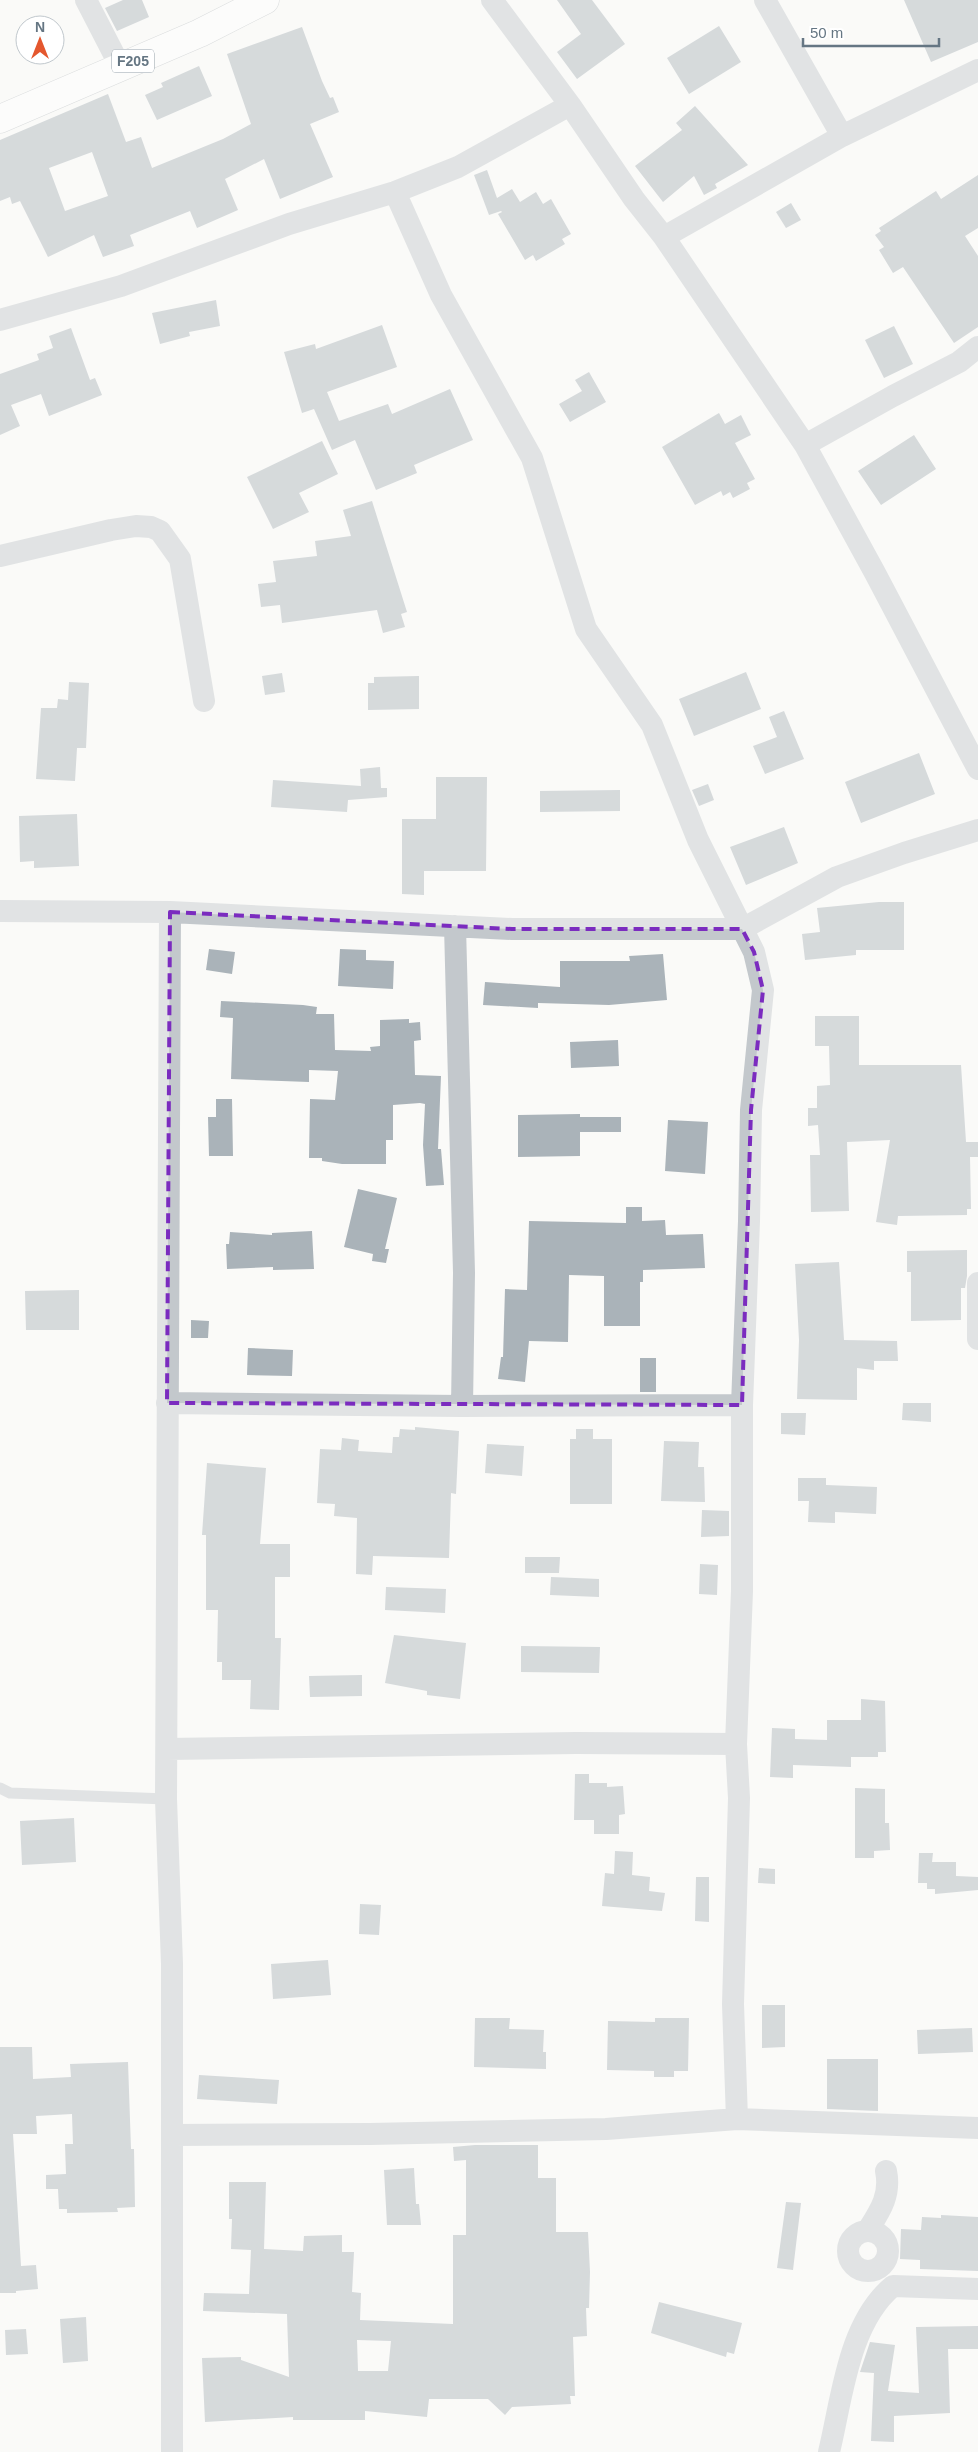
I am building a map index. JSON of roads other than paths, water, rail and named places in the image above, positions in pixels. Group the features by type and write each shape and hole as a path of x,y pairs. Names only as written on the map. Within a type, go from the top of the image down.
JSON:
{"main road":[{"name":"F205","path":"0,119 200,33 265,0"}],"street":[{"path":"86,0 120,66"},
{"path":"492,0 664,237 805,445 978,768"},
{"path":"765,0 842,136"},
{"path":"664,237 842,136 978,70"},
{"path":"0,320 121,286 290,224 396,192 458,167 570,105"},
{"path":"396,192 441,295 532,458 586,629 652,725 698,840 754,952 763,990 751,1110 750,1221 742,1405 742,1591 736,1744 739,1798 733,2004 737,2119"},
{"path":"805,445 959,362 978,347"},
{"path":"0,556 136,526 150,527 160,531 180,559 204,701"},
{"path":"0,911 170,912 512,929 742,929 837,877 904,853 978,830"},
{"path":"170,912 166,1799 172,1964 172,2452"},
{"path":"455,926 464,1263 462,1406"},
{"path":"977,1285 978,1339"},
{"path":"167,1403 462,1406 742,1405"},
{"path":"167,1749 576,1743 736,1744"},
{"path":"172,2134 360,2134 606,2129 737,2119 978,2128"},
{"path":"868,2230 883,2208 887,2179 886,2171"},
{"path":"868,2230 878,2233 885,2241 888,2251 885,2261 878,2268 868,2271 857,2268 850,2261 850,2241 858,2233 868,2230"},
{"path":"878,2268 893,2286"},
{"path":"829,2452 846,2372 864,2324 883,2294 893,2286 978,2289"}],"lane":[{"path":"0,1788 10,1793 166,1799"}]}
